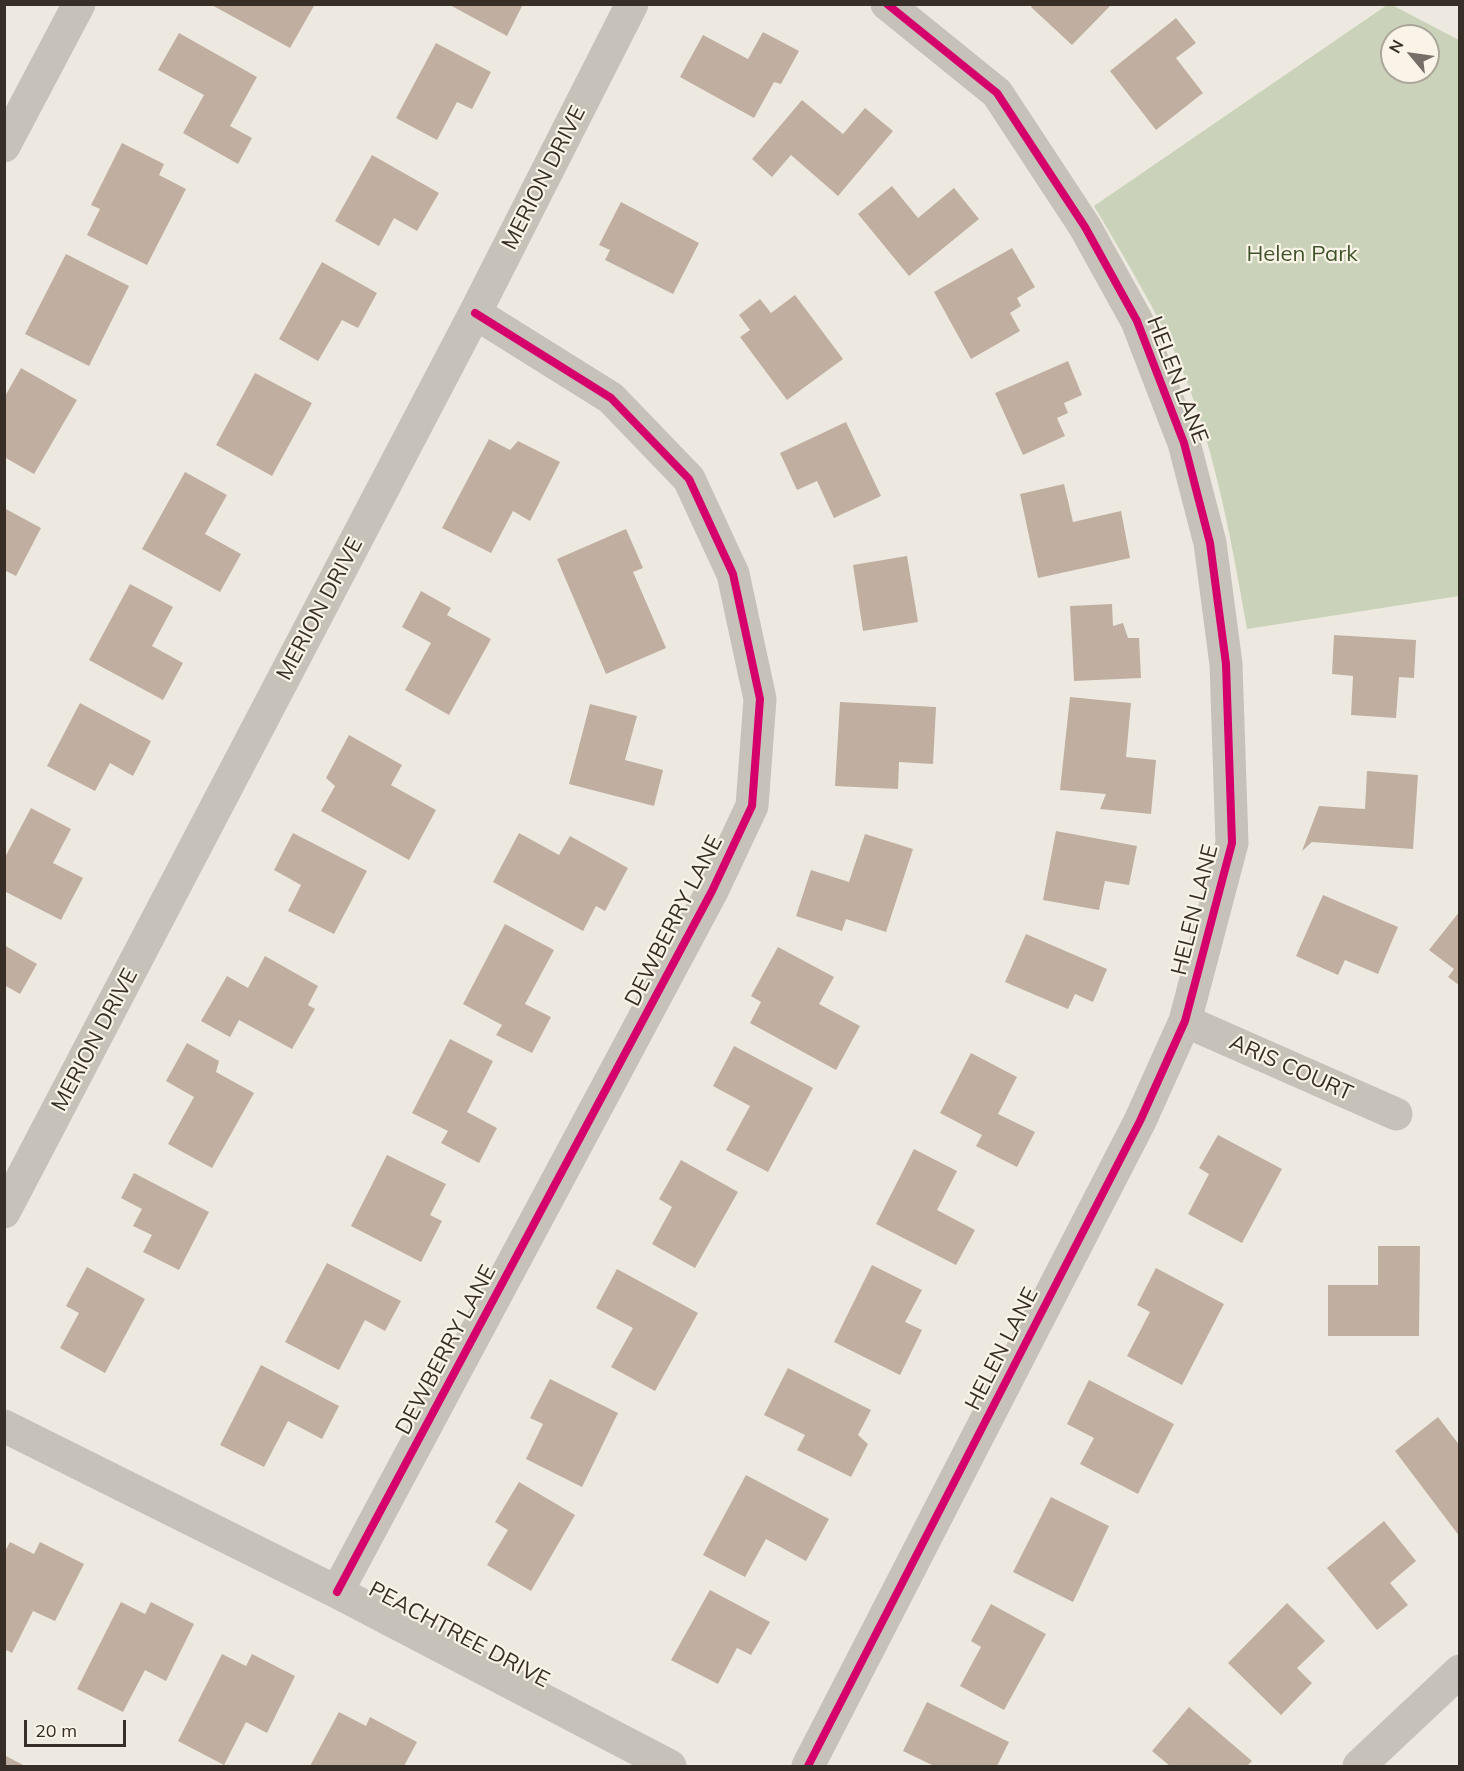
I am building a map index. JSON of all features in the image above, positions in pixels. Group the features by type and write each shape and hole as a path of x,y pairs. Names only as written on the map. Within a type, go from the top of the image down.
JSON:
{"street":[{"path":"4,146 79,4"},
{"name":"MERION DRIVE","path":"4,1212 475,313 632,4"},
{"name":"HELEN LANE","path":"808,1767 1140,1121 1185,1021 1232,843 1226,664 1210,543 1184,443 1137,321 1085,227 997,93 887,4"},
{"name":"DEWBERRY LANE","path":"337,1592 712,891 752,807 760,699 734,574 688,479 611,398 475,313"},
{"name":"ARIS COURT","path":"1185,1021 1396,1114"},
{"name":"PEACHTREE DRIVE","path":"4,1426 337,1592 670,1767"},
{"path":"1359,1767 1460,1671"}],"green space":[{"name":"Helen Park","path":"1387,5 1392,5 1428,24 1380,24 1380,84 1440,84 1440,30 1459,40 1459,596 1247,629 1218,482 1197,411 1170,342 1094,206"}],"building":[{"path":"210,4 315,4 290,48"},
{"path":"448,4 523,4 507,36"},
{"path":"1033,5 1111,5 1072,45 1031,7"},
{"path":"1176,18 1196,43 1176,58 1203,93 1156,130 1110,71"},
{"path":"763,32 799,51 781,84 774,82 754,118 680,77 703,35 748,59"},
{"path":"179,33 257,77 230,126 252,138 238,164 183,133 204,95 158,70"},
{"path":"436,43 491,72 472,109 457,102 437,140 396,118"},
{"path":"802,100 843,134 865,108 893,131 838,196 791,155 772,177 752,159"},
{"path":"122,143 164,164 159,175 186,189 147,265 87,235 100,209 91,205"},
{"path":"372,155 439,193 417,231 394,218 379,246 335,221"},
{"path":"892,186 918,218 954,188 979,219 909,276 858,214"},
{"path":"621,202 699,243 673,294 605,260 610,250 599,245"},
{"path":"1012,248 1035,287 1017,298 1021,306 1010,313 1020,331 971,359 934,292"},
{"path":"66,254 129,286 89,366 25,334"},
{"path":"322,262 377,293 358,328 342,320 318,361 279,339"},
{"path":"795,295 843,359 787,400 740,337 750,330 739,315 760,299 771,313"},
{"path":"1068,361 1082,395 1064,403 1068,413 1057,418 1065,436 1023,455 995,393"},
{"path":"21,368 77,400 34,474 4,457 4,398"},
{"path":"255,373 312,403 272,476 216,445"},
{"path":"846,422 881,496 834,518 817,481 797,490 780,453"},
{"path":"489,439 510,450 518,441 560,462 530,521 513,511 491,553 442,528"},
{"path":"185,472 227,495 205,534 241,554 220,592 142,549"},
{"path":"1064,484 1073,522 1121,511 1130,558 1038,578 1020,494"},
{"path":"4,508 41,528 16,576 4,570"},
{"path":"626,529 643,568 633,572 666,648 606,674 557,559"},
{"path":"907,556 918,622 863,631 853,565"},
{"path":"130,584 173,607 152,646 183,663 163,700 89,660"},
{"path":"421,591 451,608 447,615 491,639 449,715 405,690 431,643 402,627"},
{"path":"1112,604 1113,626 1123,623 1128,638 1139,638 1141,678 1074,681 1070,606"},
{"path":"1334,635 1416,640 1414,678 1399,677 1396,718 1351,715 1353,676 1332,674"},
{"path":"1070,697 1131,703 1126,757 1156,760 1151,814 1100,809 1106,794 1060,790"},
{"path":"840,702 936,707 933,764 899,762 898,789 835,786"},
{"path":"80,703 151,741 133,776 110,763 95,791 47,766"},
{"path":"590,704 637,716 625,760 663,770 654,806 569,784"},
{"path":"349,735 402,765 391,785 436,810 409,860 321,811 335,786 326,778"},
{"path":"1367,771 1418,775 1413,849 1312,842 1302,851 1319,806 1365,809"},
{"path":"31,808 71,829 53,863 83,878 61,920 4,891 4,859"},
{"path":"1056,831 1137,846 1129,885 1105,881 1099,910 1043,900"},
{"path":"293,833 367,871 334,934 288,911 301,885 274,870"},
{"path":"519,833 559,855 570,836 628,868 605,911 596,906 583,931 493,882"},
{"path":"865,834 913,849 886,932 846,919 842,931 796,916 811,870 849,882"},
{"path":"1323,895 1398,927 1378,974 1345,960 1338,975 1296,956"},
{"path":"1460,911 1460,986 1448,977 1454,969 1429,950"},
{"path":"505,924 554,950 525,1004 551,1017 532,1053 496,1035 502,1025 463,1004"},
{"path":"1026,934 1107,969 1093,1002 1075,994 1068,1009 1005,982"},
{"path":"4,945 37,964 20,994 6,986 4,989"},
{"path":"778,947 834,977 819,1004 860,1026 836,1070 750,1023 761,1002 751,996"},
{"path":"265,956 318,986 308,1005 315,1009 292,1049 239,1020 230,1037 201,1021 227,976 248,988"},
{"path":"450,1039 493,1061 467,1112 497,1128 479,1163 441,1143 448,1131 412,1113"},
{"path":"187,1043 219,1061 216,1072 254,1093 212,1168 168,1144 194,1097 166,1081"},
{"path":"734,1046 813,1088 768,1172 726,1150 750,1106 713,1086"},
{"path":"971,1053 1017,1077 998,1114 1035,1132 1017,1167 976,1146 982,1135 940,1113"},
{"path":"1218,1135 1282,1169 1242,1243 1188,1214 1209,1174 1199,1168"},
{"path":"914,1149 957,1171 937,1210 975,1230 956,1265 876,1224"},
{"path":"387,1155 446,1184 430,1215 442,1221 421,1262 351,1226"},
{"path":"681,1160 738,1192 695,1268 652,1244 672,1207 659,1199"},
{"path":"134,1173 209,1212 179,1270 143,1252 152,1235 133,1226 142,1209 121,1198"},
{"path":"1378,1246 1420,1246 1419,1336 1328,1336 1328,1285 1378,1285"},
{"path":"327,1263 401,1301 385,1331 365,1320 339,1370 285,1342"},
{"path":"872,1265 922,1290 905,1322 922,1330 900,1375 834,1342"},
{"path":"87,1267 145,1299 105,1373 60,1348 79,1313 66,1306"},
{"path":"1156,1268 1224,1304 1182,1385 1127,1356 1150,1312 1137,1305"},
{"path":"617,1269 698,1313 655,1391 611,1367 633,1328 596,1308"},
{"path":"261,1365 339,1406 322,1439 288,1421 264,1467 220,1445"},
{"path":"788,1368 871,1410 858,1435 868,1444 851,1477 797,1450 805,1435 764,1415"},
{"path":"550,1379 618,1413 582,1487 526,1459 543,1424 530,1418"},
{"path":"1089,1380 1174,1424 1138,1494 1080,1464 1094,1438 1067,1424"},
{"path":"1438,1417 1460,1446 1460,1537 1395,1451"},
{"path":"746,1475 829,1519 806,1561 766,1539 745,1577 703,1555"},
{"path":"519,1482 575,1515 531,1591 487,1565 508,1530 495,1522"},
{"path":"1051,1497 1109,1526 1073,1602 1013,1572"},
{"path":"1384,1521 1416,1561 1390,1583 1408,1605 1377,1630 1327,1568"},
{"path":"10,1542 34,1554 40,1542 84,1564 55,1621 33,1611 12,1653 4,1649 4,1553"},
{"path":"710,1590 770,1622 751,1655 737,1648 718,1684 671,1660"},
{"path":"121,1602 145,1614 151,1602 194,1624 166,1681 145,1670 123,1712 77,1689"},
{"path":"1287,1603 1325,1641 1297,1668 1312,1683 1281,1715 1228,1663"},
{"path":"991,1604 1046,1634 1004,1710 960,1686 981,1647 971,1641"},
{"path":"222,1654 246,1666 252,1654 295,1676 267,1733 246,1722 224,1765 178,1741"},
{"path":"927,1702 1009,1742 997,1766 934,1766 903,1751"},
{"path":"1189,1707 1252,1761 1247,1766 1170,1766 1152,1751"},
{"path":"339,1712 366,1726 370,1717 417,1742 404,1766 310,1766"},
{"path":"4,1755 25,1766 4,1766"}],"cycle path":[{"path":"808,1766 1140,1121 1185,1021 1232,843 1226,664 1210,543 1184,443 1137,321 1085,227 997,93 887,4"},
{"path":"337,1592 712,891 752,806 760,699 733,574 689,479 611,398 475,313"}]}
